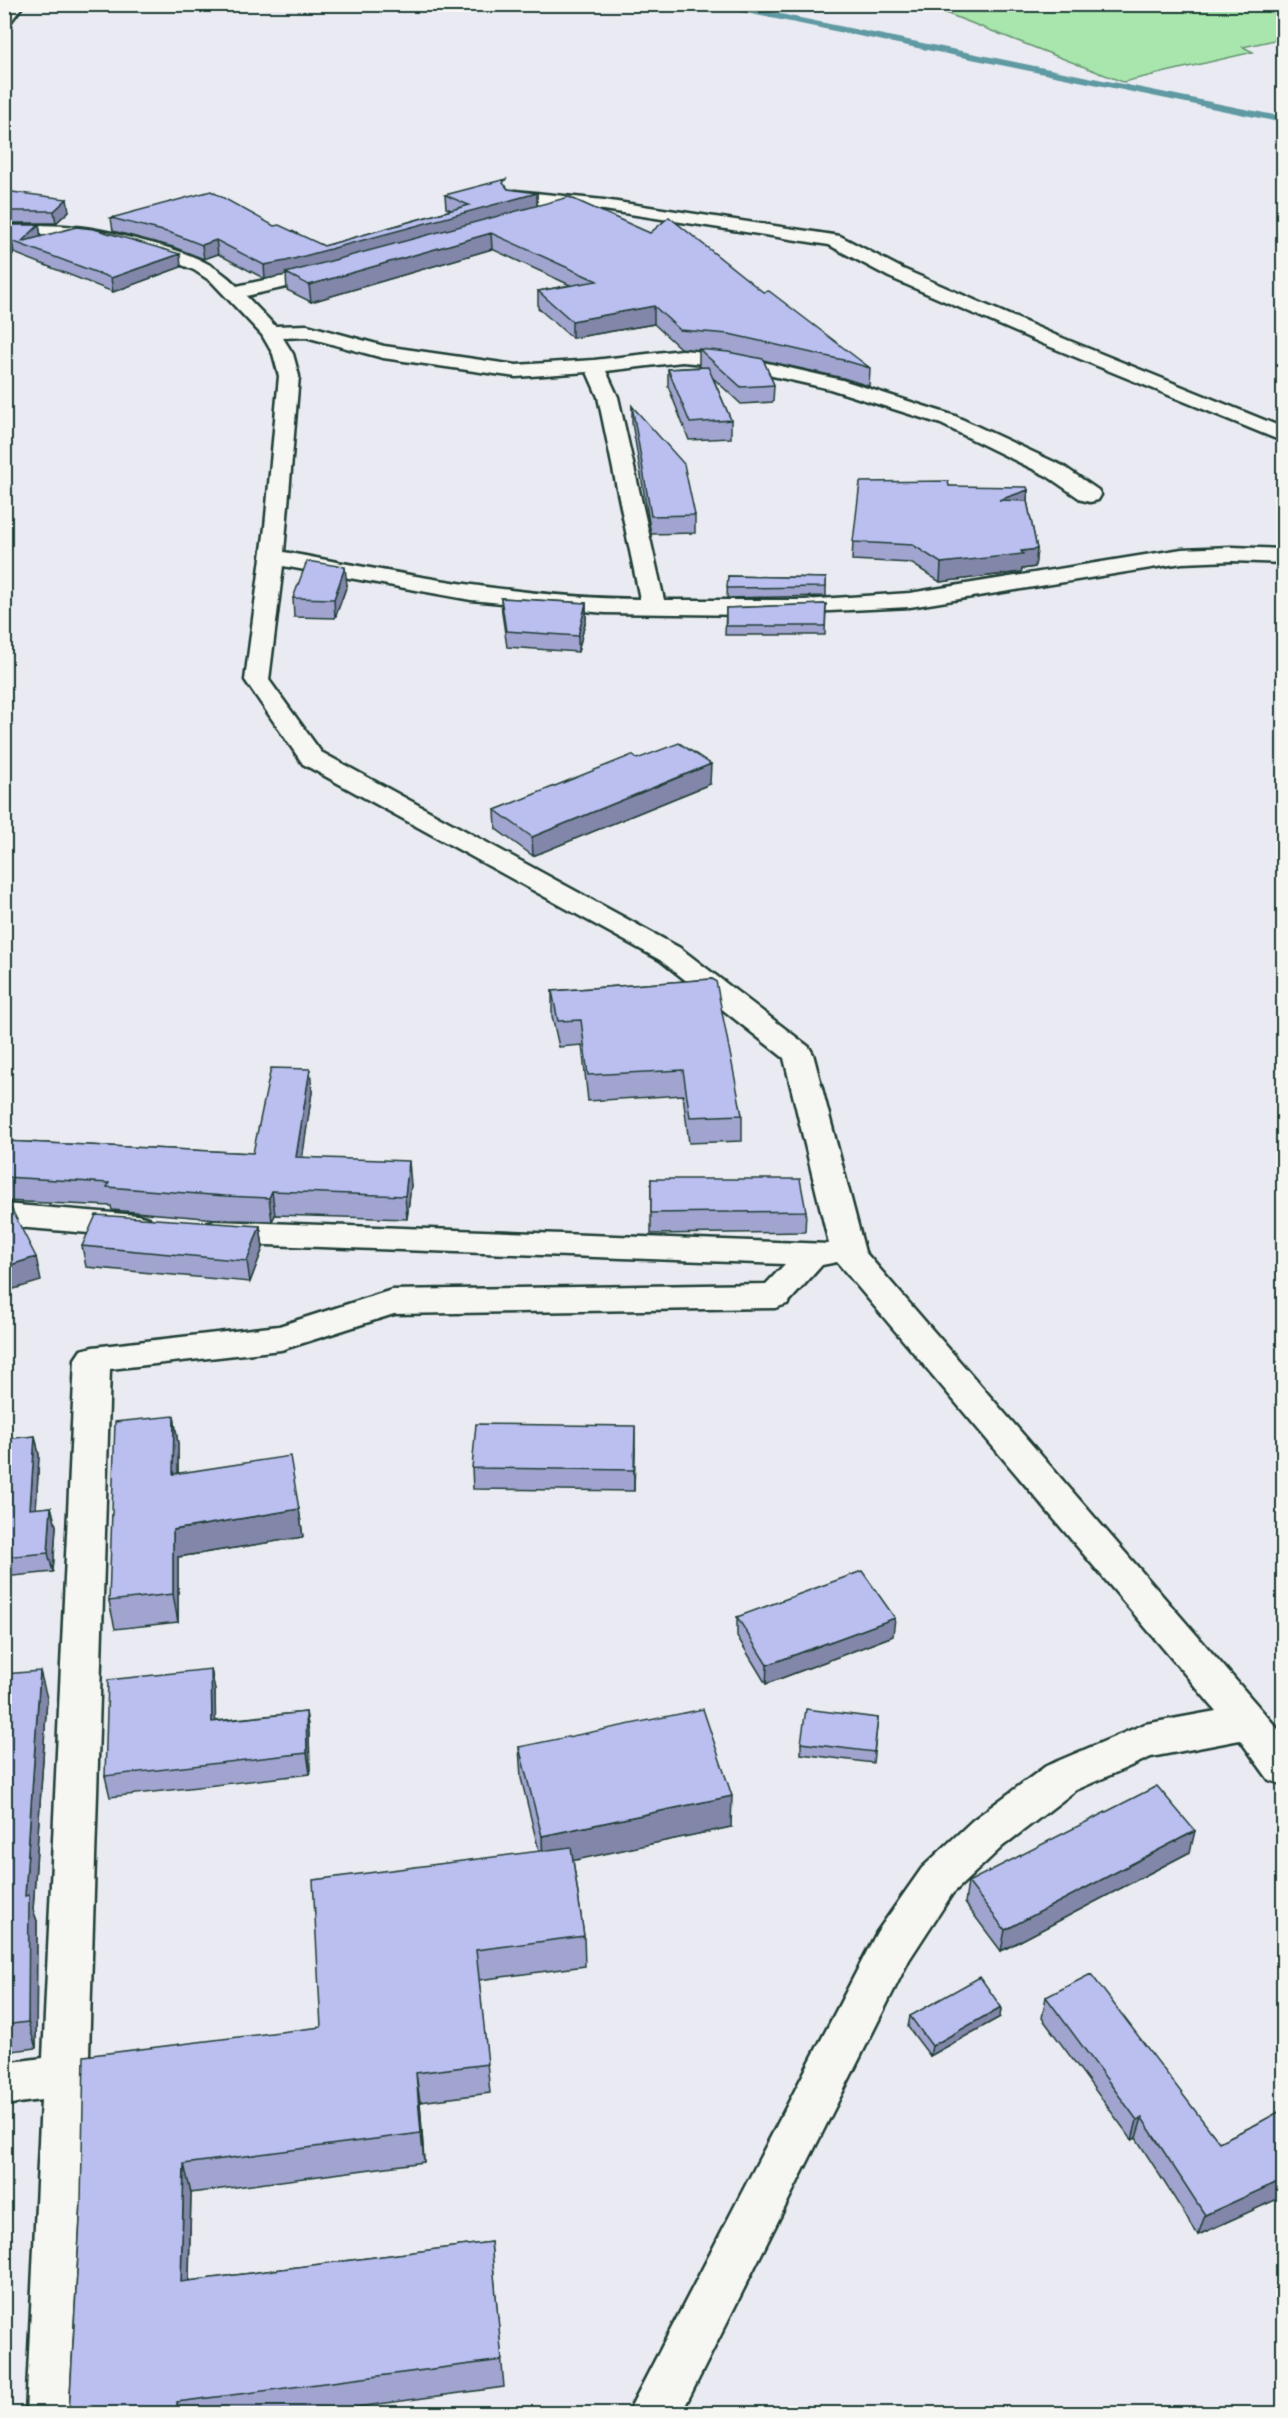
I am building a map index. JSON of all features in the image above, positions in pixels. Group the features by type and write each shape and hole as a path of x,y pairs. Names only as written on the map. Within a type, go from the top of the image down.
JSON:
{"street":[{"path":"4,21 17,4"},
{"path":"515,196 604,204 834,240 896,273 1048,339 1284,436"},
{"path":"532,216 578,203"},
{"path":"4,230 80,232 145,247 201,266 219,278 270,332 282,354 289,376 272,557 257,680 312,758 670,954 798,1054 831,1255 1249,1722 1284,1768"},
{"path":"231,293 290,282 348,267"},
{"path":"270,332 307,331 383,352 516,371 594,366 682,356 728,360 835,384 948,420 1055,471 1090,495"},
{"path":"594,366 608,397 654,606"},
{"path":"272,557 471,593 605,606 749,608 910,600 1182,556 1232,554 1284,556"},
{"path":"4,1215 175,1229 396,1240 831,1255"},
{"path":"52,2414 93,1359 281,1338 392,1302 775,1296 831,1255"},
{"path":"653,2414 893,1946 937,1881 988,1833 1061,1778 1144,1741 1249,1722"},
{"path":"4,2084 65,2076"}],"green space":[{"path":"925,5 1283,5 1283,38 1243,47 1253,52 1123,82"}],"building":[{"path":"506,179 503,183 508,189 537,193 264,265 216,240 202,245 171,233 111,218 211,191 274,226 279,225 324,246 469,205 445,195"},
{"path":"4,191 67,199 54,211 4,211"},
{"path":"569,197 650,233 669,217 763,292 769,291 870,368 729,334 680,330 654,306 572,321 538,291 597,281 491,233 309,285 286,273"},
{"path":"4,225 39,225 21,242 76,227 94,229 180,254 111,278 12,241 4,249"},
{"path":"699,349 763,359 774,385 741,387"},
{"path":"708,367 731,420 690,423 668,369"},
{"path":"632,406 684,464 695,515 651,516"},
{"path":"948,481 949,486 1027,487 1028,490 999,500 1027,501 1037,549 1021,551 1023,554 941,563 913,545 853,542 860,482"},
{"path":"307,561 345,567 334,599 293,598"},
{"path":"728,576 826,578 826,587 727,588"},
{"path":"501,598 586,603 578,636 506,631"},
{"path":"826,604 825,626 726,626 726,608"},
{"path":"679,743 711,764 532,837 495,810 632,755 637,759"},
{"path":"712,979 716,981 742,1115 690,1117 683,1070 588,1075 581,1020 558,1021 552,991"},
{"path":"271,1068 310,1069 296,1157 409,1161 405,1196 272,1191 269,1198 225,1196 107,1187 109,1183 4,1177 4,1141 253,1153"},
{"path":"651,1179 800,1179 806,1211 651,1213"},
{"path":"4,1205 10,1206 36,1257 4,1267"},
{"path":"96,1215 260,1226 247,1261 82,1246"},
{"path":"174,1416 173,1474 290,1456 299,1509 173,1530 173,1594 109,1601 115,1422"},
{"path":"476,1424 635,1426 634,1470 472,1468"},
{"path":"35,1436 30,1509 51,1507 48,1553 4,1557 4,1439"},
{"path":"862,1571 895,1618 767,1665 737,1617"},
{"path":"211,1669 212,1722 306,1712 307,1753 105,1776 108,1680"},
{"path":"40,1671 25,1896 29,1895 28,2022 4,2025 4,1674"},
{"path":"703,1709 732,1796 542,1836 519,1747"},
{"path":"806,1709 878,1718 874,1752 801,1743"},
{"path":"1157,1786 1195,1831 1005,1930 968,1882"},
{"path":"571,1847 584,1936 476,1950 488,2064 416,2073 421,2133 184,2164 181,2282 491,2242 502,2360 177,2402 177,2414 69,2414 81,2202 84,2056 321,2027 313,1880"},
{"path":"1091,1974 1219,2142 1284,2109 1284,2179 1205,2215 1142,2118 1137,2120 1046,1997"},
{"path":"980,1977 1001,2007 932,2046 910,2016"}],"waterway":[{"path":"717,4 1284,120"}]}
